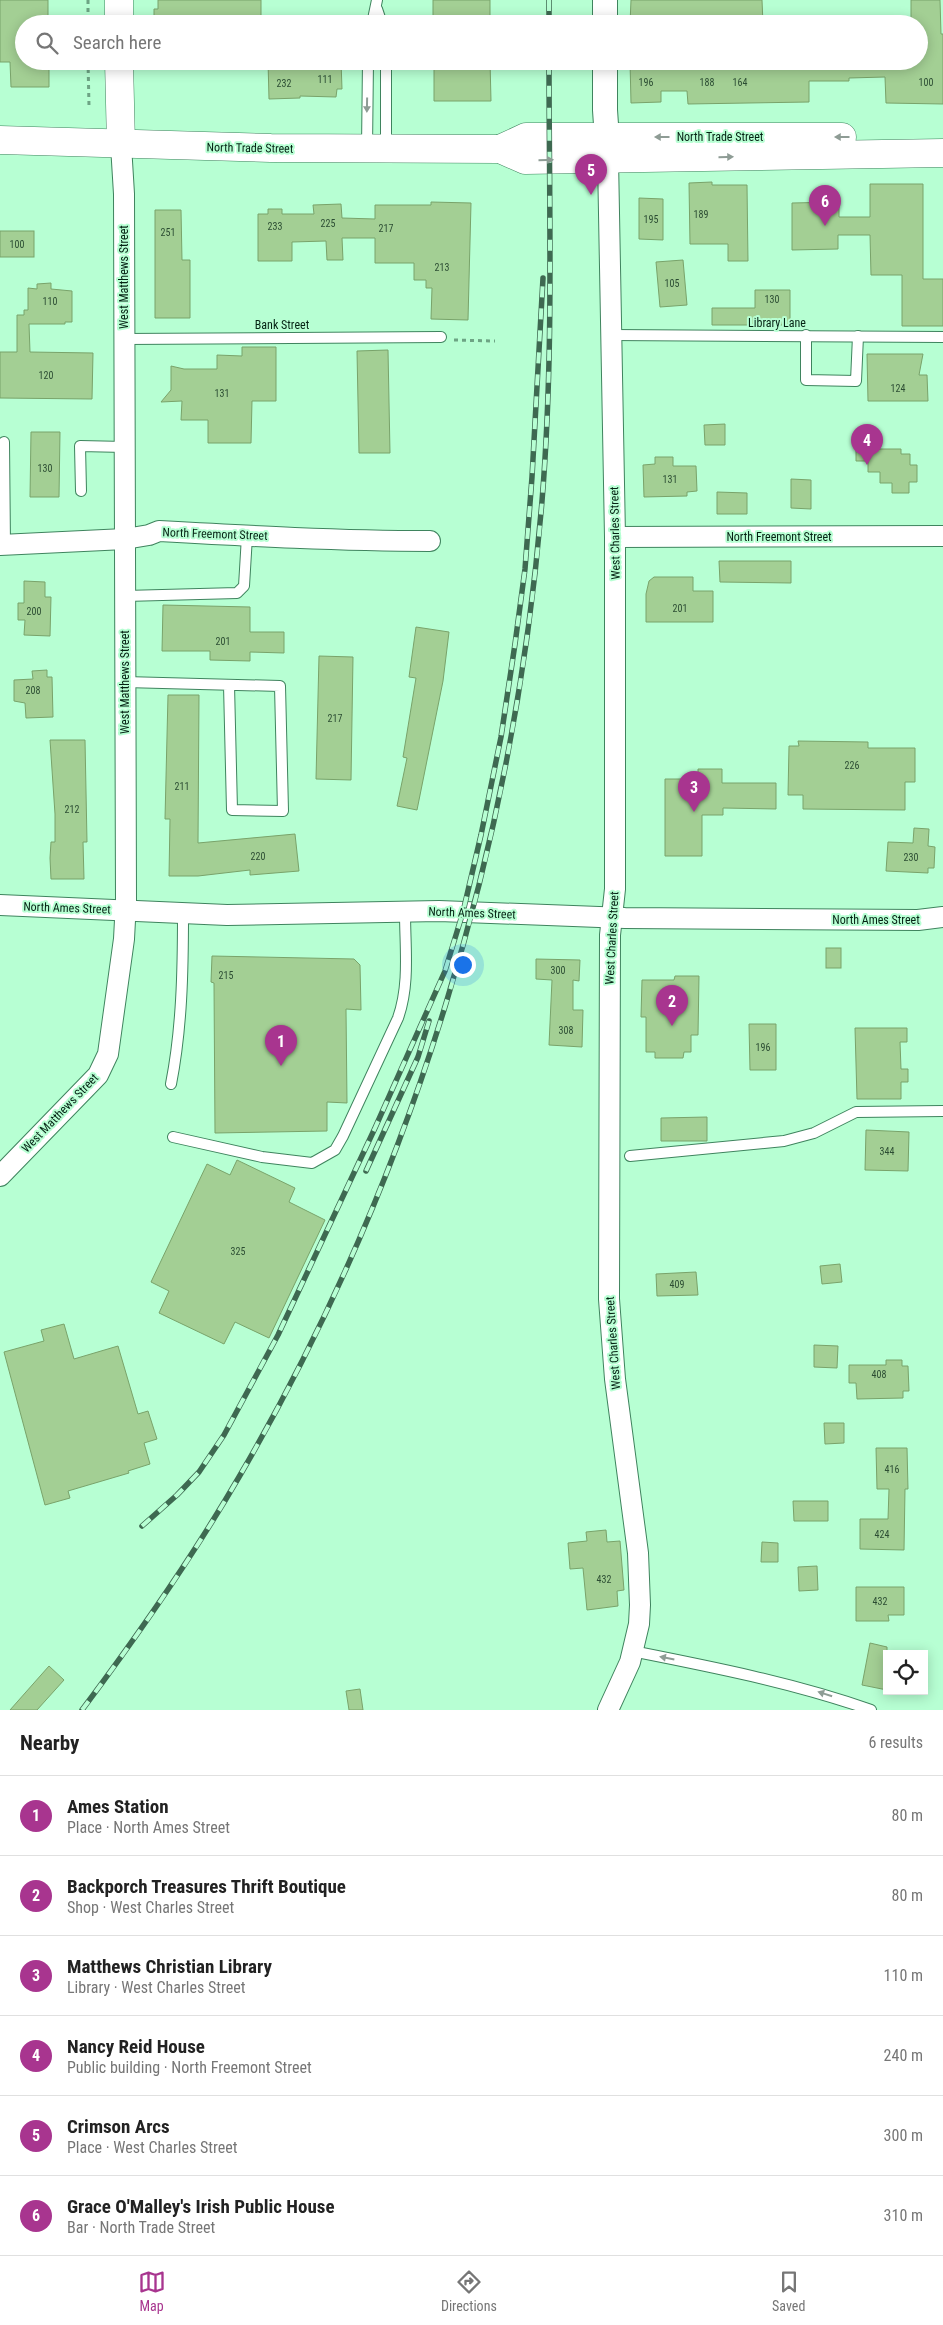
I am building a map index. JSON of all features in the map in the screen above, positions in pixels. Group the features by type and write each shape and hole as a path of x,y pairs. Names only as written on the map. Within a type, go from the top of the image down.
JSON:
{"main road":[{"path":"119,0 119,15"},
{"path":"119,70 122,145"},
{"name":"North Trade Street","path":"0,140 122,145 500,149 526,137 608,148 943,153"},
{"name":"North Trade Street","path":"608,148 943,137"}],"street":[{"path":"605,0 605,15"},
{"path":"605,70 608,148"},
{"name":"West Matthews Street","path":"0,1176 98,1076 108,1054 126,911 122,145"},
{"name":"West Charles Street","path":"608,148 615,537 615,889 611,918 609,1299 615,1379 640,1583 638,1624 632,1651 608,1710"},
{"name":"North Freemont Street","path":"2,545 125,538 149,535 159,531 247,536 302,536 363,541 430,541"},
{"name":"North Freemont Street","path":"615,537 943,536"},
{"name":"North Ames Street","path":"0,905 227,915 439,911 611,918 918,920 943,917"}],"lane":[{"path":"369,70 376,148"},
{"path":"376,148 385,70"},
{"name":"Library Lane","path":"611,336 943,337"},
{"path":"806,336 806,380 856,381 858,336"},
{"name":"Bank Street","path":"124,339 441,337"},
{"path":"2,545 4,442"},
{"path":"81,491 80,446 124,447"},
{"path":"125,596 237,593 244,586 247,536"},
{"path":"125,682 280,686 283,811 232,810 229,685"},
{"path":"173,1137 262,1157 312,1163 335,1150 383,1052 404,1001 406,986 405,912"},
{"path":"171,1084 178,1041 183,953 183,913"},
{"path":"630,1156 784,1142 814,1133 856,1112 943,1111"},
{"path":"632,1651 710,1666 821,1692 871,1710"}],"path":[{"path":"88,0 88,15"},
{"path":"88,70 89,106"},
{"path":"459,341 495,341"}],"building":[{"path":"0,0 48,0 48,15 15,15 15,70 49,70 49,87 11,87 10,62 0,62"},
{"path":"158,0 261,0 261,15 154,15 154,9 158,9"},
{"path":"433,0 490,0 490,15 433,15"},
{"path":"631,0 762,0 763,15 630,15"},
{"path":"911,0 940,0 941,34 943,34 943,104 886,103 885,77 849,78 849,81 809,81 809,102 688,104 687,91 661,91 661,102 631,103 630,70 928,70 928,15 911,15"},
{"path":"268,70 341,70 342,89 337,89 336,97 300,96 300,98 269,99"},
{"path":"434,70 490,70 491,101 434,101"},
{"path":"712,182 712,185 747,185 748,261 728,261 728,244 690,244 689,183"},
{"path":"870,184 923,184 923,279 943,279 943,326 902,326 902,275 871,275 870,235 838,235 838,249 792,250 792,203 839,202 839,217 870,217"},
{"path":"639,198 663,199 663,240 639,239"},
{"path":"431,202 471,203 468,320 431,319 432,288 426,288 426,280 414,280 414,263 375,263 375,238 342,238 343,260 327,260 326,241 292,242 292,261 258,261 258,214 268,214 268,209 282,209 282,214 314,214 313,205 341,204 342,218 375,219 375,205 431,205"},
{"path":"155,210 181,210 182,260 190,260 190,318 155,318"},
{"path":"0,231 34,231 34,257 0,257"},
{"path":"683,260 687,305 660,307 656,262"},
{"path":"51,283 51,289 72,291 72,322 65,322 65,324 29,324 30,352 93,353 92,399 0,398 0,352 17,352 17,315 24,315 24,310 28,310 28,288 37,289 37,284"},
{"path":"755,290 790,290 790,325 712,325 712,308 755,308"},
{"path":"242,347 276,347 276,401 252,401 251,443 208,443 208,420 181,420 182,401 161,402 171,390 171,366 184,369 217,369 217,355 242,356"},
{"path":"388,350 390,453 359,453 357,351"},
{"path":"867,354 923,354 919,375 927,375 928,401 868,401"},
{"path":"725,424 725,445 705,445 704,425"},
{"path":"31,432 60,432 59,497 30,497"},
{"path":"856,445 875,445 875,449 901,449 901,454 910,454 910,465 917,465 917,482 909,482 909,493 892,493 892,483 880,483 880,472 868,472 868,461 856,461"},
{"path":"655,457 673,457 673,466 696,466 697,491 687,492 687,496 644,497 643,465 655,464"},
{"path":"791,479 811,480 811,509 791,508"},
{"path":"717,492 747,493 747,514 717,514"},
{"path":"719,561 791,561 791,583 720,582"},
{"path":"654,577 693,577 693,591 713,591 713,622 646,622 646,594 649,581"},
{"path":"24,581 45,582 45,597 51,597 50,636 24,635 25,620 18,620 18,603 24,603"},
{"path":"163,605 250,607 250,632 284,632 284,653 250,652 250,661 210,660 210,651 162,651"},
{"path":"416,627 449,632 443,681 417,810 397,806 407,758 403,757 416,678 409,677"},
{"path":"319,656 353,657 351,780 316,779"},
{"path":"47,670 47,677 52,677 53,717 26,718 25,703 14,701 14,680 33,679 32,671"},
{"path":"168,695 199,695 198,843 295,834 299,871 250,875 250,870 198,876 169,876 170,819 165,819"},
{"path":"50,740 85,740 87,842 83,842 84,879 51,879 50,858 51,842 55,842 55,814"},
{"path":"798,741 868,742 868,748 915,748 915,782 905,782 905,810 803,809 803,795 788,795 789,746 799,746"},
{"path":"698,769 722,769 722,783 776,783 776,809 723,808 723,815 702,815 702,856 665,856 665,779 698,779"},
{"path":"914,828 929,829 928,846 935,847 934,868 928,868 928,873 886,871 888,842 913,843"},
{"path":"826,948 841,948 841,968 826,968"},
{"path":"212,956 354,959 360,965 361,1010 346,1009 347,1103 327,1102 327,1131 215,1133 214,983 211,982"},
{"path":"536,959 580,960 579,981 573,980 573,1010 583,1010 582,1047 549,1045 552,980 536,979"},
{"path":"675,976 699,976 698,1035 691,1035 691,1052 684,1052 683,1058 655,1058 655,1052 646,1052 646,1017 641,1017 642,980 674,980"},
{"path":"749,1024 776,1024 776,1070 750,1070"},
{"path":"855,1028 907,1028 907,1042 900,1042 901,1069 908,1069 908,1082 901,1082 901,1099 857,1099"},
{"path":"707,1117 707,1141 661,1141 661,1118"},
{"path":"866,1130 909,1132 908,1171 865,1170"},
{"path":"237,1160 295,1188 289,1202 325,1220 269,1338 235,1322 224,1344 159,1313 169,1291 151,1282 207,1164 230,1175"},
{"path":"840,1264 842,1282 822,1284 820,1266"},
{"path":"696,1272 698,1295 657,1296 656,1274"},
{"path":"64,1324 74,1359 118,1346 138,1414 148,1411 157,1439 144,1443 150,1464 128,1471 129,1473 68,1491 70,1498 45,1505 4,1352 44,1341 41,1330"},
{"path":"814,1345 838,1346 837,1368 814,1367"},
{"path":"886,1360 902,1360 902,1366 908,1366 909,1391 903,1391 903,1398 857,1399 856,1383 849,1383 849,1365 886,1365"},
{"path":"824,1423 844,1423 844,1443 825,1444"},
{"path":"876,1448 907,1448 908,1489 905,1489 904,1550 860,1549 860,1519 888,1519 889,1489 877,1489"},
{"path":"793,1501 828,1501 828,1521 794,1521"},
{"path":"606,1530 607,1542 620,1541 624,1590 617,1591 618,1606 587,1610 583,1568 570,1569 568,1543 587,1541 586,1532"},
{"path":"762,1542 778,1543 778,1562 761,1562"},
{"path":"817,1566 818,1590 799,1591 798,1567"},
{"path":"856,1587 904,1587 904,1615 888,1615 889,1621 856,1621"},
{"path":"870,1643 887,1647 887,1650 883,1650 883,1689 862,1685"},
{"path":"49,1666 64,1680 37,1710 10,1710"},
{"path":"360,1689 363,1710 349,1710 346,1691"}],"railway":[{"path":"549,0 549,15"},
{"path":"82,1710 144,1625 203,1537 239,1477 301,1364 356,1247 404,1128 445,1006 480,882 507,756 528,629 546,446 550,281 549,70"},
{"path":"142,1526 177,1495 199,1472 224,1435 278,1335 375,1128 445,971 463,912 481,835 501,737 515,644 525,569 543,278"},
{"path":"366,1171 418,1057 429,1021"}],"place":[{"name":"Crimson Arcs","path":"591,195"},
{"name":"Grace O'Malley's Irish Public House","path":"825,226"},
{"name":"Nancy Reid House","path":"867,465"},
{"name":"Matthews Christian Library","path":"694,812"},
{"name":"Backporch Treasures Thrift Boutique","path":"672,1026"},
{"name":"Ames Station","path":"281,1066"}]}
